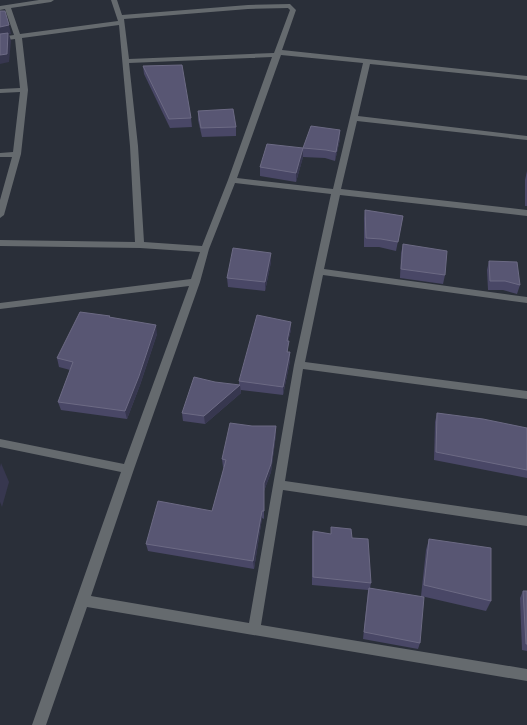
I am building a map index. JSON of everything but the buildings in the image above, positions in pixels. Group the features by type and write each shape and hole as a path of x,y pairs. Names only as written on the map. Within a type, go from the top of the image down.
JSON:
{"street":[{"path":"0,8 51,0"},
{"path":"114,0 121,20 126,61 134,146 140,245"},
{"path":"0,39 121,20 248,7 290,6 293,10 232,180 204,249 195,282 128,468 84,601 39,725"},
{"path":"0,215 17,154 24,90 18,37 8,7"},
{"path":"126,61 277,53 527,78"},
{"path":"254,629 299,365 336,192 367,61"},
{"path":"0,91 24,90"},
{"path":"354,118 527,138"},
{"path":"0,155 17,154"},
{"path":"232,180 527,213"},
{"path":"0,243 140,245 204,249"},
{"path":"319,271 527,300"},
{"path":"0,306 195,282"},
{"path":"299,365 527,395"},
{"path":"0,443 128,468"},
{"path":"279,485 527,521"},
{"path":"84,601 527,674"}]}
